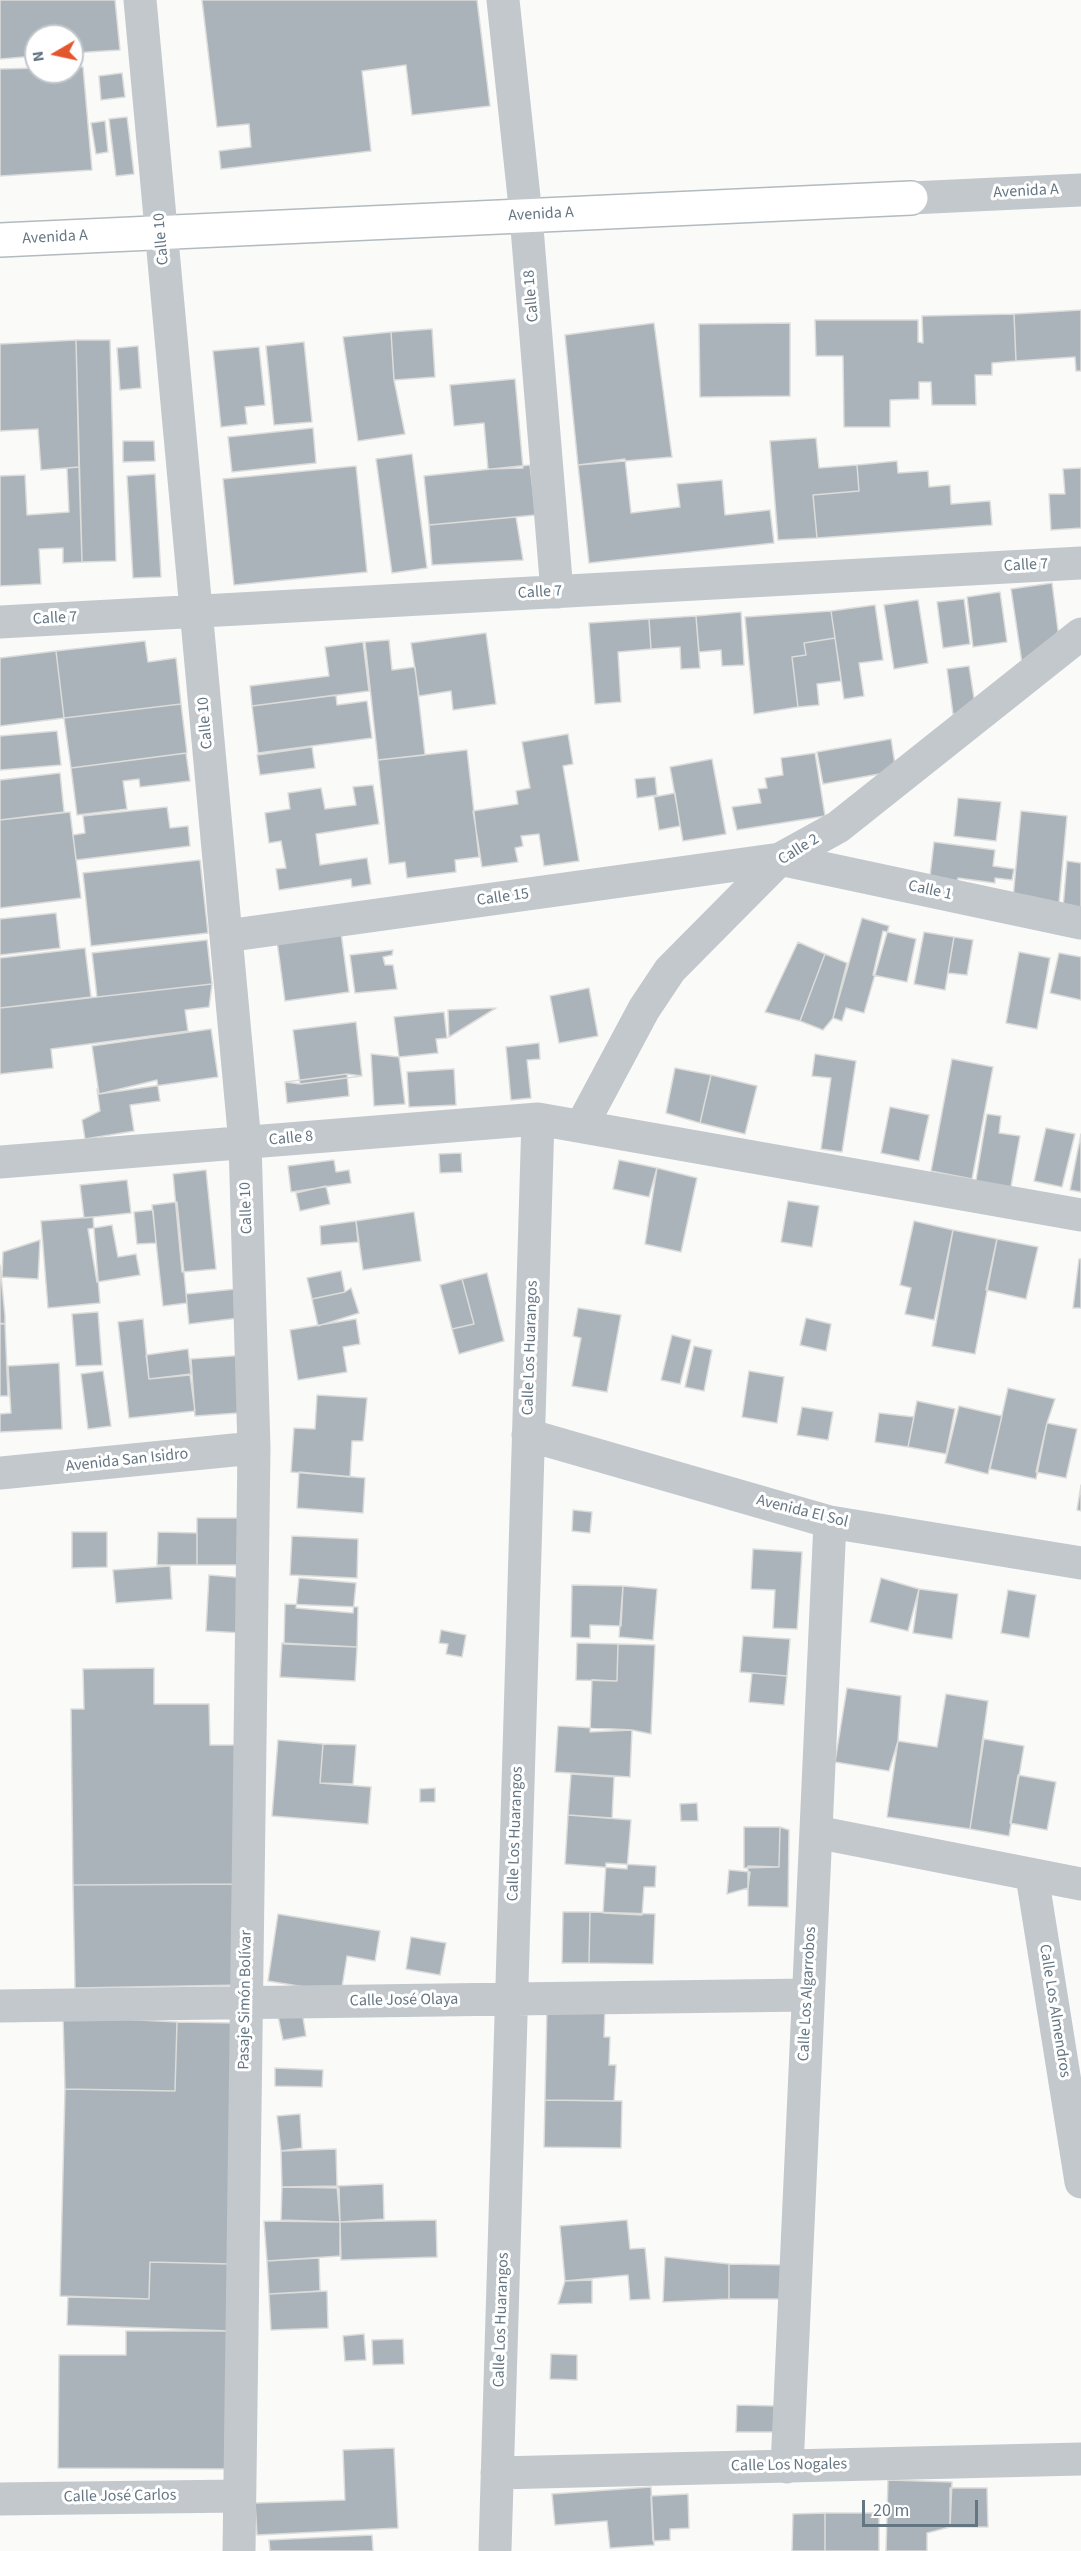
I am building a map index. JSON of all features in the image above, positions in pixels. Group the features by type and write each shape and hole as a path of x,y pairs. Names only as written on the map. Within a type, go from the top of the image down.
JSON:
{"street":[{"name":"Calle 10","path":"140,0 245,1143 254,1448"},
{"name":"Calle 18","path":"503,0 526,216 557,592"},
{"name":"Avenida A","path":"0,240 1081,190"},
{"name":"Calle 7","path":"0,622 1081,563"},
{"name":"Calle 2","path":"582,1125 644,1009 670,970 780,859 838,827 1081,634"},
{"name":"Calle 15","path":"226,936 780,859"},
{"name":"Calle 1","path":"780,859 1081,923"},
{"name":"Calle 8","path":"0,1162 538,1119 1081,1215"},
{"name":"Calle Los Huarangos","path":"495,2549 538,1119"},
{"name":"Avenida El Sol","path":"528,1435 830,1522 1081,1563"},
{"name":"Avenida San Isidro","path":"0,1473 254,1448"},
{"name":"Pasaje Simón Bolívar","path":"239,2551 254,1448"},
{"name":"Calle Los Algarrobos","path":"787,2467 830,1522"},
{"path":"816,1832 1081,1884"},
{"name":"Calle Los Almendros","path":"1032,1876 1081,2182"},
{"name":"Calle José Olaya","path":"0,2006 808,1995"},
{"name":"Calle Los Nogales","path":"497,2473 1081,2459"},
{"name":"Calle José Carlos","path":"0,2499 239,2496"}],"building":[{"path":"0,0 115,0 120,50 84,52 84,24 24,24 24,57 0,59"},
{"path":"202,0 477,0 490,106 412,115 406,65 362,71 371,151 221,169 219,151 251,147 249,124 217,127"},
{"path":"24,68 24,84 84,84 84,78 92,170 0,176 0,69"},
{"path":"122,73 125,97 101,100 99,76"},
{"path":"127,117 134,174 116,176 109,119"},
{"path":"105,121 108,152 96,154 91,123"},
{"path":"1081,310 1081,371 1076,371 1075,357 1016,361 1014,314"},
{"path":"1014,314 1016,361 992,363 992,375 975,375 976,405 932,405 931,382 919,382 919,399 890,400 890,427 844,427 843,356 816,356 815,320 918,320 918,342 923,343 922,316"},
{"path":"654,323 672,457 578,465 565,335"},
{"path":"790,323 790,396 700,397 699,324"},
{"path":"432,329 435,377 394,380 391,332"},
{"path":"391,332 394,380 405,434 358,441 343,337"},
{"path":"76,340 110,340 116,561 82,562"},
{"path":"76,340 79,467 41,470 38,429 0,431 0,344"},
{"path":"304,342 312,422 274,425 266,346"},
{"path":"138,346 141,388 120,390 117,348"},
{"path":"259,347 265,405 245,407 247,424 221,427 213,351"},
{"path":"515,379 523,468 488,469 484,423 454,426 450,385"},
{"path":"313,428 316,463 232,472 228,437"},
{"path":"816,438 819,468 857,465 859,491 813,495 817,538 778,540 770,441"},
{"path":"123,441 154,441 155,461 123,462"},
{"path":"412,454 427,568 392,573 376,459"},
{"path":"625,459 631,513 680,507 677,484 722,480 725,515 770,510 774,543 589,563 578,465"},
{"path":"897,461 898,473 928,471 929,487 950,485 951,504 990,501 992,525 817,538 813,495 859,491 857,465"},
{"path":"530,465 536,515 429,525 424,476"},
{"path":"356,466 367,572 234,585 223,479"},
{"path":"79,467 82,562 63,563 63,548 39,549 41,584 0,586 0,476 25,475 27,515 69,512 67,468"},
{"path":"1081,468 1081,528 1051,530 1049,494 1065,494 1063,469"},
{"path":"155,474 161,577 133,578 127,476"},
{"path":"516,517 523,560 432,565 429,525"},
{"path":"1052,583 1060,646 1022,663 1011,589"},
{"path":"1000,592 1007,642 973,647 967,597"},
{"path":"964,599 970,644 943,648 937,602"},
{"path":"918,600 928,663 894,669 884,605"},
{"path":"875,605 883,660 859,663 864,696 844,699 831,611"},
{"path":"831,611 835,638 804,643 806,655 792,657 798,707 754,714 745,617"},
{"path":"741,612 744,665 722,666 721,650 699,652 696,616"},
{"path":"696,616 700,668 681,669 680,647 651,649 649,619"},
{"path":"649,619 651,649 618,652 621,702 595,704 589,623"},
{"path":"486,633 496,704 453,710 451,691 419,696 411,643"},
{"path":"835,638 841,681 817,684 819,705 798,707 792,657 806,655 804,643"},
{"path":"389,640 392,670 415,667 425,755 378,760 365,642"},
{"path":"145,641 148,662 176,658 181,704 64,718 56,651"},
{"path":"363,642 369,691 252,706 250,686 329,676 325,647"},
{"path":"56,651 64,718 0,726 0,658"},
{"path":"969,666 976,711 953,714 947,669"},
{"path":"336,695 337,705 367,701 372,738 258,753 252,706"},
{"path":"181,704 187,753 71,768 64,718"},
{"path":"57,731 61,765 0,770 0,736"},
{"path":"568,734 573,764 563,766 579,861 544,866 539,834 521,836 523,846 515,848 518,862 482,867 473,811 518,804 516,791 530,788 522,742"},
{"path":"891,739 896,771 823,784 817,752"},
{"path":"312,747 315,768 260,775 257,755"},
{"path":"467,750 479,857 455,860 456,872 407,878 405,862 389,864 378,760"},
{"path":"186,753 190,781 140,787 139,779 123,781 127,809 77,815 71,768"},
{"path":"815,753 825,816 737,830 732,807 761,803 758,789 767,788 765,778 783,775 781,758"},
{"path":"712,759 726,834 683,841 670,767"},
{"path":"60,773 64,812 0,820 0,780"},
{"path":"655,777 657,795 637,798 635,779"},
{"path":"373,785 379,824 316,834 320,865 367,858 371,884 352,887 351,879 279,890 276,869 286,868 281,841 269,843 265,813 290,809 288,793 321,788 325,809 356,805 353,787"},
{"path":"675,793 680,826 659,830 654,797"},
{"path":"958,798 1001,802 996,841 954,836"},
{"path":"167,807 170,828 188,826 190,846 76,860 73,835 85,833 83,816"},
{"path":"1021,811 1067,816 1059,903 1013,899"},
{"path":"70,812 81,898 0,908 0,820"},
{"path":"934,842 995,850 993,866 1014,869 1012,880 995,878 995,883 958,878 957,887 929,884"},
{"path":"200,860 208,933 91,946 83,873"},
{"path":"1067,861 1081,863 1081,910 1063,908"},
{"path":"56,913 60,948 0,955 0,919"},
{"path":"862,918 889,926 864,1013 846,1008 842,1021 833,1018"},
{"path":"883,931 916,939 907,982 873,975"},
{"path":"924,932 954,937 945,990 914,984"},
{"path":"341,933 349,992 285,1001 277,941"},
{"path":"954,937 973,940 967,975 948,973"},
{"path":"207,940 212,984 97,997 92,953"},
{"path":"798,942 825,954 800,1021 765,1012"},
{"path":"85,948 91,997 0,1008 0,958"},
{"path":"393,950 392,955 383,957 385,965 393,965 397,989 355,993 350,955"},
{"path":"1019,952 1050,958 1037,1029 1006,1023"},
{"path":"1059,953 1081,957 1081,1000 1050,993"},
{"path":"825,954 847,963 833,1018 823,1030 800,1021"},
{"path":"212,984 209,1007 185,1010 188,1031 51,1049 53,1068 0,1074 0,1008"},
{"path":"589,988 598,1036 559,1043 550,996"},
{"path":"496,1008 449,1037 448,1010"},
{"path":"444,1012 447,1038 436,1039 438,1053 399,1057 394,1017"},
{"path":"356,1022 362,1076 300,1084 293,1030"},
{"path":"211,1029 218,1077 99,1094 92,1046"},
{"path":"539,1043 540,1059 527,1060 531,1098 511,1100 506,1047"},
{"path":"371,1054 399,1057 405,1104 374,1106"},
{"path":"815,1054 856,1061 842,1152 821,1149 831,1078 812,1076"},
{"path":"952,1059 993,1067 972,1179 931,1171"},
{"path":"675,1068 711,1075 700,1123 666,1113"},
{"path":"454,1069 456,1105 409,1107 407,1072"},
{"path":"347,1074 362,1076 300,1084 285,1082"},
{"path":"347,1074 349,1096 287,1103 285,1082"},
{"path":"711,1075 757,1086 745,1134 700,1123"},
{"path":"157,1080 160,1101 130,1105 134,1131 85,1139 82,1120 100,1111 97,1089 99,1094"},
{"path":"890,1107 929,1115 919,1161 881,1153"},
{"path":"987,1114 1001,1116 999,1133 1020,1136 1010,1192 975,1186"},
{"path":"1046,1128 1075,1134 1062,1187 1034,1181"},
{"path":"1081,1134 1081,1192 1070,1190"},
{"path":"461,1153 462,1172 440,1173 439,1154"},
{"path":"334,1160 336,1172 349,1170 351,1183 291,1192 288,1166"},
{"path":"619,1160 657,1168 649,1197 613,1189"},
{"path":"657,1168 697,1178 681,1252 645,1244"},
{"path":"206,1170 216,1269 182,1272 173,1174"},
{"path":"127,1180 131,1213 84,1218 80,1185"},
{"path":"326,1186 330,1204 300,1211 296,1193"},
{"path":"788,1201 819,1206 812,1247 781,1242"},
{"path":"177,1202 187,1303 163,1306 152,1205"},
{"path":"153,1210 156,1243 137,1244 134,1212"},
{"path":"414,1212 421,1261 363,1270 356,1221"},
{"path":"93,1217 100,1303 48,1308 41,1221"},
{"path":"356,1221 358,1242 321,1245 320,1226"},
{"path":"914,1221 953,1230 934,1320 905,1314 911,1288 900,1285"},
{"path":"112,1225 118,1257 136,1254 140,1275 97,1282 88,1229"},
{"path":"953,1230 997,1239 975,1354 932,1346"},
{"path":"997,1239 1038,1247 1026,1299 986,1290"},
{"path":"40,1240 38,1279 2,1277 3,1252"},
{"path":"1079,1259 1081,1259 1081,1308 1073,1308"},
{"path":"0,1265 5,1316 5,1324 0,1323"},
{"path":"341,1271 345,1292 312,1299 307,1278"},
{"path":"487,1273 504,1341 459,1354 452,1329 474,1324 462,1279"},
{"path":"462,1279 474,1324 452,1329 440,1285"},
{"path":"351,1288 359,1313 318,1326 312,1299 345,1292"},
{"path":"236,1289 239,1318 189,1324 186,1294"},
{"path":"578,1308 621,1315 607,1392 572,1386 581,1338 573,1336"},
{"path":"98,1312 102,1365 76,1366 72,1314"},
{"path":"806,1318 831,1324 826,1351 800,1345"},
{"path":"143,1319 149,1379 190,1375 195,1411 129,1418 118,1322"},
{"path":"356,1319 360,1344 343,1347 347,1372 298,1380 290,1330"},
{"path":"0,1324 5,1324 8,1396 0,1396"},
{"path":"672,1335 691,1340 680,1384 661,1380"},
{"path":"694,1346 712,1350 704,1391 685,1387"},
{"path":"188,1349 191,1374 149,1379 146,1355"},
{"path":"247,1355 252,1412 195,1416 191,1359"},
{"path":"59,1363 62,1429 0,1432 0,1414 11,1413 8,1366"},
{"path":"103,1371 111,1426 88,1429 81,1374"},
{"path":"749,1371 784,1377 777,1423 742,1417"},
{"path":"1008,1388 1055,1399 1047,1423 1036,1479 990,1469"},
{"path":"317,1395 367,1398 363,1441 352,1441 350,1477 291,1472 294,1428 315,1429"},
{"path":"917,1401 955,1409 946,1454 908,1447"},
{"path":"959,1406 1002,1416 988,1474 945,1463"},
{"path":"802,1407 833,1412 828,1440 797,1435"},
{"path":"879,1413 914,1417 908,1447 875,1442"},
{"path":"1047,1423 1077,1429 1066,1478 1036,1472"},
{"path":"299,1472 365,1478 363,1513 297,1508"},
{"path":"1081,1485 1081,1511 1077,1510"},
{"path":"573,1510 592,1512 590,1533 572,1531"},
{"path":"197,1518 247,1518 247,1565 197,1565"},
{"path":"72,1532 107,1532 107,1567 72,1568"},
{"path":"158,1532 197,1533 197,1565 157,1565"},
{"path":"292,1536 358,1539 357,1578 290,1575"},
{"path":"753,1549 802,1552 797,1629 773,1628 775,1590 751,1589"},
{"path":"170,1566 172,1599 116,1603 113,1570"},
{"path":"209,1575 246,1578 243,1633 206,1631"},
{"path":"299,1578 356,1583 353,1613 296,1608"},
{"path":"881,1578 919,1589 908,1631 870,1622"},
{"path":"572,1585 623,1586 621,1626 590,1625 590,1638 571,1637"},
{"path":"623,1586 657,1589 653,1640 619,1637"},
{"path":"919,1589 958,1594 952,1639 913,1633"},
{"path":"1008,1590 1036,1595 1029,1638 1001,1633"},
{"path":"285,1604 358,1607 357,1647 284,1644"},
{"path":"441,1630 466,1635 462,1657 446,1654 448,1644 439,1643"},
{"path":"743,1636 790,1639 787,1676 740,1672"},
{"path":"282,1643 357,1647 355,1681 280,1677"},
{"path":"577,1643 618,1644 617,1681 576,1680"},
{"path":"618,1644 655,1645 651,1734 632,1730 590,1732 592,1680 617,1681"},
{"path":"154,1668 154,1704 209,1704 210,1745 241,1745 243,1884 73,1885 71,1709 84,1709 83,1669"},
{"path":"752,1673 787,1676 784,1705 749,1702"},
{"path":"847,1688 901,1696 898,1741 889,1771 835,1762"},
{"path":"946,1694 988,1701 970,1829 887,1817 898,1741 937,1747"},
{"path":"558,1726 632,1730 630,1777 555,1772"},
{"path":"984,1739 1024,1746 1009,1836 970,1829"},
{"path":"278,1740 323,1744 320,1783 371,1787 368,1824 272,1816"},
{"path":"323,1744 356,1745 353,1784 320,1783"},
{"path":"571,1774 614,1777 612,1818 568,1815"},
{"path":"1018,1775 1056,1782 1047,1830 1010,1823"},
{"path":"435,1788 435,1802 420,1802 420,1789"},
{"path":"697,1803 698,1821 681,1821 680,1804"},
{"path":"568,1815 631,1820 627,1869 565,1864"},
{"path":"744,1827 780,1827 779,1867 744,1868"},
{"path":"780,1827 789,1830 788,1907 748,1906 748,1866 779,1867"},
{"path":"606,1863 656,1866 655,1887 644,1887 642,1915 603,1913"},
{"path":"729,1870 750,1872 748,1888 727,1894"},
{"path":"243,1884 243,1985 75,1988 73,1885"},
{"path":"563,1912 590,1912 589,1963 562,1963"},
{"path":"590,1912 655,1914 653,1964 589,1963"},
{"path":"278,1914 380,1931 375,1961 347,1956 341,1993 268,1981"},
{"path":"411,1937 446,1943 440,1975 406,1969"},
{"path":"547,2005 605,2007 604,2037 610,2037 609,2065 616,2065 614,2101 545,2100"},
{"path":"302,2012 306,2036 283,2040 278,2016"},
{"path":"63,2016 177,2022 175,2091 65,2089"},
{"path":"177,2022 234,2023 229,2264 150,2262 149,2299 60,2296 65,2089 175,2091"},
{"path":"275,2068 323,2070 322,2087 275,2086"},
{"path":"545,2100 622,2101 621,2148 544,2147"},
{"path":"300,2114 302,2148 281,2151 277,2116"},
{"path":"336,2149 337,2186 282,2187 281,2151"},
{"path":"383,2184 384,2219 340,2222 337,2186"},
{"path":"282,2187 339,2188 340,2222 281,2220"},
{"path":"436,2220 437,2257 341,2260 340,2222"},
{"path":"627,2220 630,2249 645,2248 650,2299 630,2300 628,2275 565,2281 560,2226"},
{"path":"264,2221 340,2222 340,2256 267,2261"},
{"path":"665,2257 729,2264 729,2299 663,2302"},
{"path":"319,2258 320,2291 269,2294 267,2261"},
{"path":"150,2262 229,2264 230,2331 67,2325 68,2297 149,2299"},
{"path":"729,2264 782,2265 782,2299 729,2299"},
{"path":"592,2280 592,2303 558,2304 565,2281"},
{"path":"327,2291 328,2328 271,2330 269,2294"},
{"path":"126,2331 230,2331 229,2469 58,2468 59,2355 126,2355"},
{"path":"364,2334 366,2360 345,2361 343,2336"},
{"path":"403,2339 404,2364 373,2365 372,2340"},
{"path":"551,2354 577,2355 577,2380 550,2379"},
{"path":"737,2405 776,2406 775,2432 736,2432"},
{"path":"394,2448 398,2528 257,2535 255,2503 345,2500 343,2450"},
{"path":"888,2480 952,2482 950,2527 927,2533 927,2551 886,2551"},
{"path":"651,2487 654,2545 610,2548 607,2521 555,2525 552,2494"},
{"path":"950,2488 987,2488 988,2527 950,2527"},
{"path":"688,2494 689,2528 670,2529 670,2540 653,2541 651,2496"},
{"path":"825,2513 825,2551 792,2551 793,2514"},
{"path":"825,2513 879,2513 879,2551 825,2551"},
{"path":"372,2535 373,2551 270,2551 269,2540"}]}
